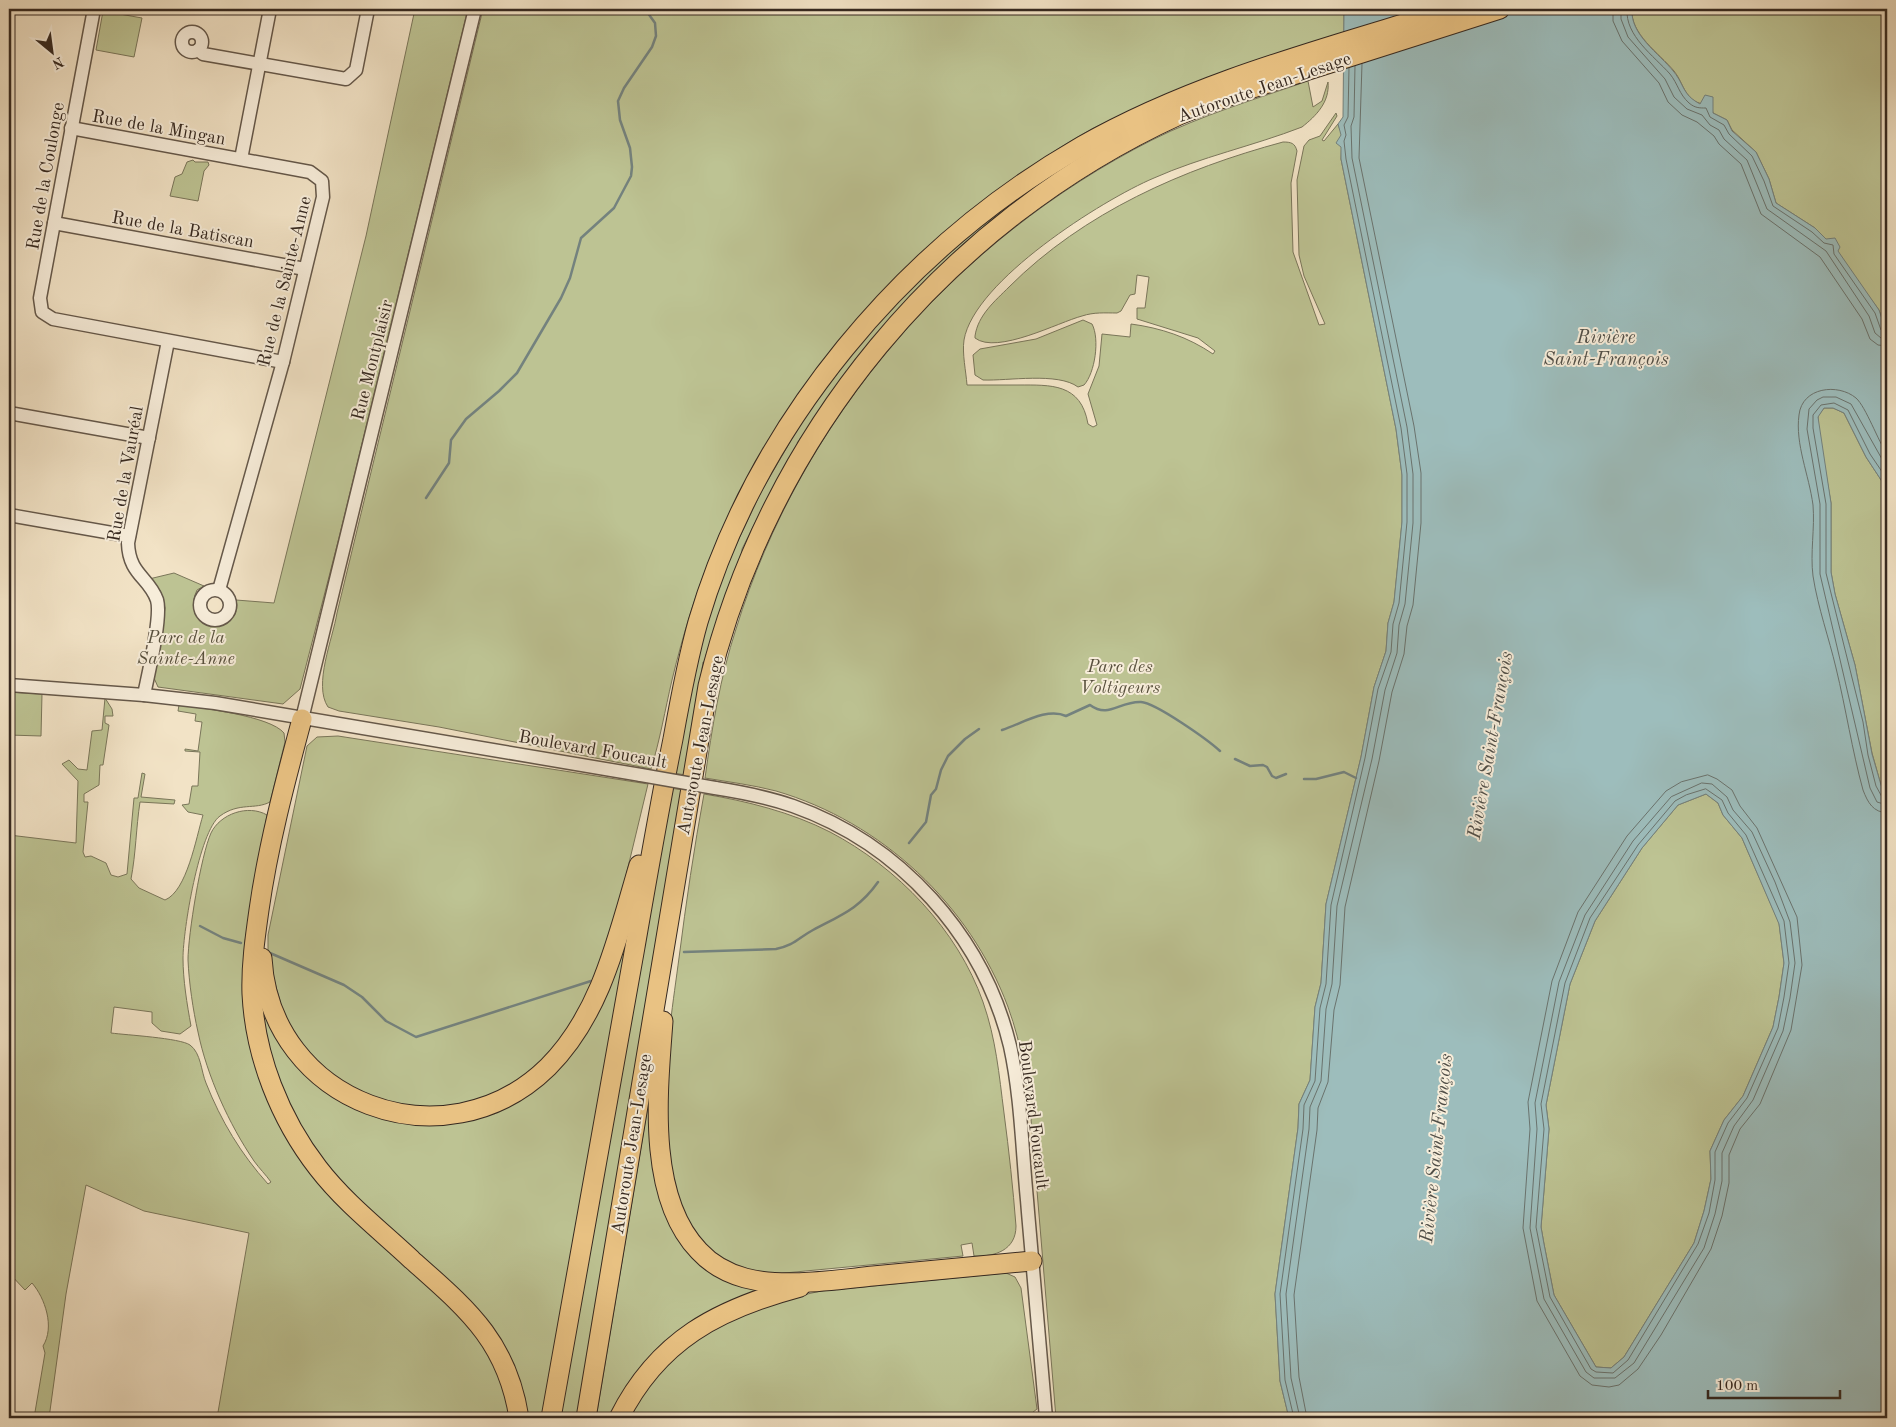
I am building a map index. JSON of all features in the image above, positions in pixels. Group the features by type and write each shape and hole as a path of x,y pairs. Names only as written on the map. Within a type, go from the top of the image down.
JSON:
{"highway":[{"name":"Autoroute Jean-Lesage","path":"586,1418 705,700 728,615 760,534 789,476 828,413 866,359 912,306 960,259 1016,214 1076,173 1135,138 1181,114 1452,9"},
{"name":"Autoroute Jean-Lesage","path":"551,1418 664,785 696,629 709,588 730,539 765,467 800,409 828,369 867,322 912,275 970,223 1010,193 1073,151 1126,122 1183,98 1500,9"},
{"path":"302,719 265,867 252,976 254,1012 265,1064 287,1118 313,1160 339,1192 460,1304 482,1327 506,1368 519,1418"},
{"path":"260,902 263,968 271,1005 286,1036 315,1072 345,1094 371,1106 395,1113 436,1116 478,1109 508,1096 536,1078 560,1054 585,1016 612,954 664,785"},
{"path":"671,906 657,1112 661,1159 675,1210 695,1246 723,1270 759,1280 825,1281 1032,1261"},
{"path":"619,1418 649,1369 690,1332 742,1305 825,1281"}],"street":[{"name":"Rue de la Coulonge","path":"94,9 40,298 40,308 44,315 53,319 283,362"},
{"path":"241,159 270,9"},
{"path":"198,50 204,54 337,80 349,78 356,70 368,9"},
{"name":"Rue Montplaisir","path":"302,719 475,9"},
{"name":"Rue de la Mingan","path":"71,128 241,159"},
{"name":"Rue de la Sainte-Anne","path":"219,590 283,362 323,197 322,181 310,172 241,159"},
{"name":"Rue de la Batiscan","path":"54,223 305,269"},
{"name":"Rue de la Vauréal","path":"144,695 158,603 152,590 140,578 133,565 128,548 168,341"},
{"path":"9,412 149,438"},
{"path":"9,514 129,536"},
{"name":"Boulevard Foucault","path":"9,685 144,695 215,703 715,788 790,805 824,818 861,838 891,860 920,886 946,915 964,940 992,993 1011,1052 1017,1088 1046,1418"}],"green space":[{"name":"Parc de la Sainte-Anne","path":"415,9 468,9 340,534 300,689 283,704 158,687 154,678 165,608 160,590 149,579 174,573 204,586 197,590 194,604 196,614 203,620 213,624 223,623 231,619 236,611 236,600 274,603 366,236"},
{"path":"483,9 1340,9 1344,13 1344,32 1154,100 1082,134 1015,178 967,214 921,253 879,296 839,341 803,389 770,439 741,491 715,546 691,612 676,663 651,769 439,727 339,711 328,707 324,698 323,674 325,661"},
{"path":"1632,9 1887,9 1887,334 1879,310 1826,239 1815,228 1776,203 1769,179 1756,152 1732,130 1727,120 1713,113 1711,105 1702,104 1690,97 1674,71 1640,35 1633,18"},
{"path":"103,11 142,18 134,57 96,50"},
{"name":"Parc des Voltigeurs","path":"1308,81 1313,107 1322,101 1328,82 1328,89 1321,108 1302,127 1154,178 1104,204 1043,245 1015,269 991,293 973,317 964,340 967,385 1042,385 1063,389 1079,401 1088,424 1093,427 1097,425 1088,394 1099,366 1102,334 1130,337 1131,324 1164,331 1184,338 1213,354 1215,351 1198,338 1137,319 1137,308 1145,308 1149,277 1137,275 1135,294 1130,295 1121,311 1117,313 1086,315 1028,336 998,343 985,342 975,338 975,336 983,315 1009,287 1038,260 1069,236 1102,215 1137,196 1209,165 1283,142 1292,144 1297,151 1291,183 1293,252 1319,325 1325,324 1304,276 1299,255 1297,180 1304,146 1309,140 1320,136 1336,113 1337,116 1322,140 1324,141 1338,124 1342,135 1341,159 1396,429 1402,475 1402,522 1394,602 1388,623 1386,651 1374,687 1361,757 1326,904 1321,983 1315,1007 1310,1080 1299,1104 1298,1128 1275,1294 1280,1381 1289,1418 1056,1418 1029,1095 1015,1029 1008,1007 991,970 971,935 946,902 918,872 886,846 852,823 815,805 776,791 705,778 717,703 736,629 764,552 801,478 844,408 894,343 951,283 1013,229 1080,181 1152,140 1210,115"},
{"path":"1098,145 925,282 850,367 808,432 805,432 797,443 800,445 774,490 772,489 742,549 742,559 706,655 707,662 703,662 702,669 704,674 686,775 673,773 703,632 727,564 761,492 808,411 851,353 914,284 989,217"},
{"path":"193,160 195,162 208,162 209,165 204,171 198,201 170,196 175,177 182,174 187,162"},
{"path":"1083,320 1092,324 1096,338 1095,356 1091,373 1084,385 1078,387 1069,382 1046,378 983,380 975,375 973,355 980,349 1036,339"},
{"path":"1824,408 1833,408 1844,413 1866,457 1887,489 1887,799 1872,753 1855,665 1835,594 1831,572 1831,503 1818,428 1818,416"},
{"path":"9,692 42,694 41,736 9,735"},
{"path":"105,698 112,709 113,716 105,716 105,723 109,725 103,765 100,765 99,785 84,794 84,802 88,802 83,852 85,857 91,856 106,863 111,875 118,877 127,874 134,798 138,798 142,773 145,774 141,797 175,800 174,804 140,802 131,879 139,888 165,900 173,895 185,875 203,815 188,812 182,805 189,804 192,786 198,786 200,752 185,751 185,749 198,751 202,722 195,721 196,714 178,711 179,705 251,717 276,727 284,733 285,742 270,802 259,806 234,809 220,816 212,825 205,841 189,905 183,958 191,1026 180,1034 161,1031 152,1023 152,1012 114,1007 111,1033 165,1039 184,1043 194,1048 204,1078 225,1124 258,1173 268,1184 271,1182 254,1161 236,1131 220,1099 207,1066 196,1024 188,960 196,895 203,859 211,833 221,821 235,813 252,811 267,815 245,941 244,986 277,1114 457,1311 493,1359 506,1396 509,1418 217,1418 249,1233 144,1211 86,1185 66,1294 49,1418 34,1418 45,1353 43,1346 48,1330 47,1313 41,1296 32,1283 25,1290 9,1273 9,835 76,843 78,781 62,764 69,760 78,769 87,770 92,731 102,730"},
{"path":"338,736 648,784 610,942 580,1011 560,1042 537,1068 515,1086 463,1107 414,1110 365,1096 325,1071 287,1026 268,958 268,935 307,746 317,737"},
{"path":"670,788 683,790 578,1418 560,1418"},
{"path":"704,794 736,800 784,813 815,825 855,846 879,863 922,903 958,950 972,975 983,1002 991,1029 999,1070 1016,1226 1012,1241 1003,1250 989,1255 974,1256 972,1243 961,1245 963,1256 774,1274 736,1266 718,1258 699,1242 679,1199 670,1166 666,1132 665,1096 670,1025 690,876"},
{"path":"1706,794 1718,803 1723,815 1742,838 1779,923 1784,963 1779,997 1773,1027 1743,1096 1724,1120 1710,1151 1711,1179 1694,1243 1624,1357 1611,1368 1596,1367 1554,1295 1544,1244 1541,1227 1549,1129 1546,1105 1570,984 1595,921 1642,848 1678,805"},
{"path":"622,939 627,942 542,1418 524,1418 512,1374 369,1216 300,1133 266,1053 259,971 305,1068 420,1121 546,1076"},
{"path":"650,1093 652,1110 694,1254 780,1286 709,1315 613,1418 596,1418"},
{"path":"1006,1273 1015,1277 1021,1288 1037,1409 1028,1416 1014,1418 627,1418 669,1359 729,1318 776,1301 821,1291"}],"water":[{"name":"Rivière Saint-François","path":"1340,9 1632,9 1633,18 1640,35 1674,72 1690,97 1700,104 1705,95 1713,97 1713,113 1727,120 1732,131 1756,152 1769,179 1776,203 1815,228 1826,239 1835,238 1840,247 1838,251 1879,310 1887,334 1887,489 1866,457 1844,413 1833,408 1824,408 1818,417 1831,503 1831,572 1835,594 1855,665 1872,754 1887,799 1887,1418 1289,1418 1280,1381 1275,1294 1298,1128 1299,1104 1310,1080 1315,1007 1321,983 1326,904 1361,757 1374,687 1386,651 1388,623 1394,602 1402,522 1402,475 1396,429 1341,159 1341,147 1336,143 1341,135 1338,124 1343,117 1344,13","holes":["1706,794 1718,803 1723,815 1742,838 1779,924 1784,963 1773,1027 1743,1096 1724,1120 1710,1151 1711,1179 1694,1243 1624,1357 1611,1368 1596,1367 1554,1295 1541,1227 1549,1129 1546,1105 1570,984 1595,921 1642,848 1678,805"]}],"waterway":[{"path":"426,498 449,463 451,440 466,419 517,373 561,298 570,278 581,238 614,208 631,176 630,148 620,120 618,101 624,88 652,47 656,36 655,23 645,9"},
{"path":"1002,730 1042,715 1059,714 1066,716 1090,705 1097,709 1109,710 1133,702 1141,702 1169,715 1220,751"},
{"path":"909,843 926,822 931,795 936,789 941,770 948,756 965,739 979,729"},
{"path":"1235,759 1250,766 1263,765 1276,778 1286,774"},
{"path":"1304,779 1316,779 1344,772 1356,778"},
{"path":"684,952 776,949 788,945 849,911 864,899 878,882"},
{"path":"200,926 223,938 241,943"},
{"path":"270,953 344,985 362,997 386,1021 416,1037 591,981"}]}
